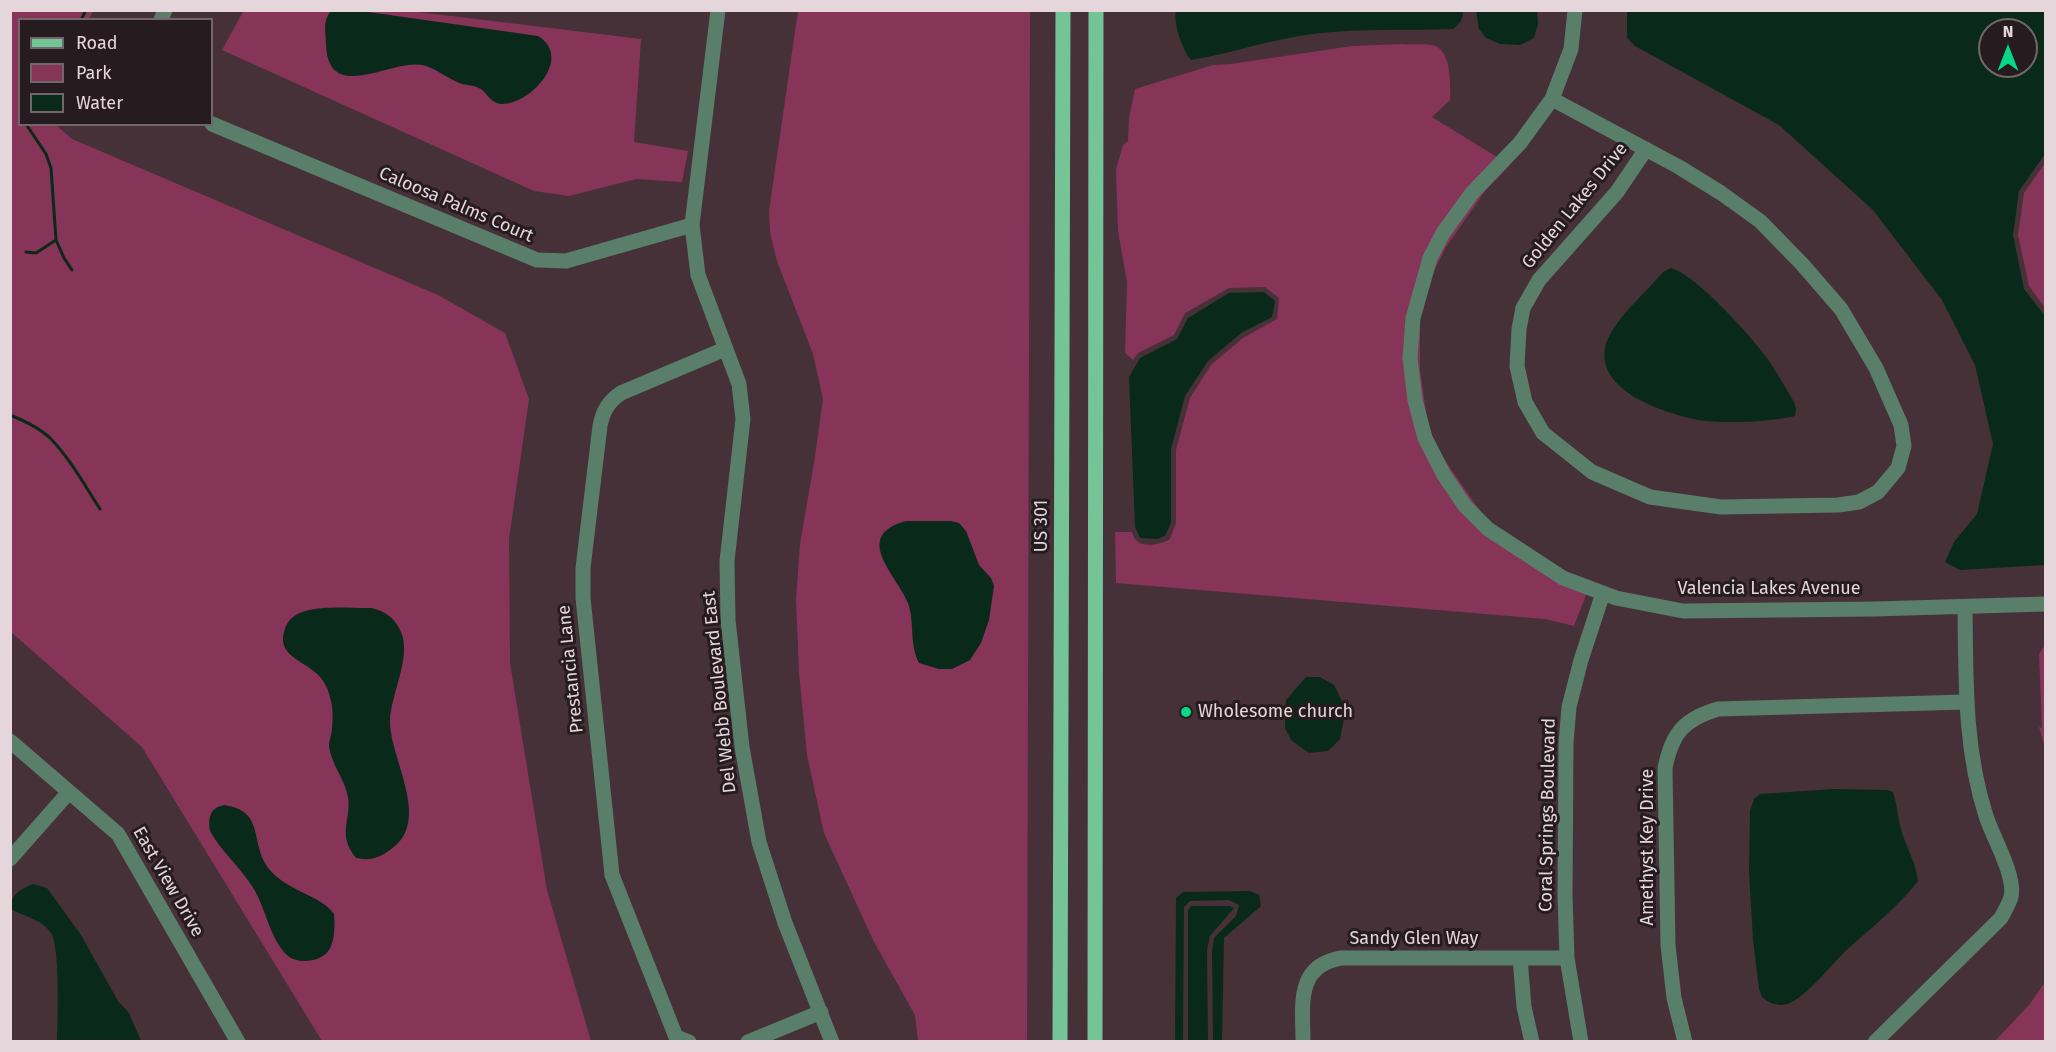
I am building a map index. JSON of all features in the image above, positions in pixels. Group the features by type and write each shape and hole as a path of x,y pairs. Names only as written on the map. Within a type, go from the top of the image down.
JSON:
{"main road":[{"name":"US 301","path":"1060,1041 1063,10"},
{"path":"1095,1041 1096,10"}],"street":[{"name":"Del Webb Boulevard East","path":"718,10 692,225 698,275 739,384 743,419 727,561 728,620 742,747 759,842 784,923 832,1041"},
{"name":"Valencia Lakes Avenue","path":"1575,10 1571,48 1552,99 1520,143 1472,193 1443,233 1430,258 1413,318 1410,358 1414,400 1425,438 1444,475 1465,506 1488,529 1563,578 1616,598 1683,611 2046,604"},
{"name":"Golden Lakes Drive","path":"1552,99 1646,149 1721,193 1760,221 1841,309 1876,368 1901,425 1904,446 1898,468 1878,492 1859,502 1815,505 1720,507 1650,497 1592,472 1543,433 1525,402 1517,366 1519,329 1523,308 1539,280 1617,192 1646,149"},
{"name":"Caloosa Palms Court","path":"213,124 537,260 566,261 692,225"},
{"name":"Prestancia Lane","path":"689,1041 676,1037 612,876 583,598 582,568 600,426 605,408 621,393 725,349"},
{"name":"Coral Springs Boulevard","path":"1581,1041 1567,958 1566,742 1569,707 1581,660 1603,593"},
{"path":"1875,1041 2001,918 2011,896 2011,876 1985,814 1971,757 1966,702 1965,607"},
{"name":"Amethyst Key Drive","path":"1686,1041 1674,998 1666,914 1665,768 1670,748 1683,726 1698,715 1718,709 1966,702"},
{"name":"East View Drive","path":"10,741 118,834 238,1041"},
{"path":"10,859 69,792"},
{"name":"Sandy Glen Way","path":"1303,1041 1303,993 1308,978 1327,960 1341,958 1567,958"},
{"path":"1520,958 1524,1007 1532,1041"},
{"path":"748,1041 821,1012"}],"green space":[{"path":"244,10 410,11 641,39 634,142 688,151 682,182 636,179 569,196 534,191 222,50"},
{"path":"10,11 93,11 90,18 18,18 18,126 57,126 72,139 438,295 505,333 529,399 509,539 510,663 547,890 591,1041 322,1041 142,747 11,632"},
{"path":"798,11 1030,11 1027,1041 918,1041 915,1015 874,942 824,833 807,755 799,672 796,600 800,544 823,399 813,354 777,261 770,232 769,211"},
{"path":"1401,44 1435,46 1440,49 1447,62 1450,100 1432,117 1510,165 1485,191 1446,247 1420,299 1420,370 1430,439 1485,518 1549,568 1590,585 1574,626 1545,619 1116,583 1115,532 1132,532 1136,540 1148,545 1170,539 1176,523 1176,450 1190,398 1211,365 1243,338 1277,319 1279,298 1265,287 1229,288 1185,313 1174,335 1138,353 1133,360 1125,353 1127,282 1118,231 1116,169 1123,145 1128,141 1129,118 1135,89 1213,65 1352,46"},
{"path":"2045,163 2045,308 2029,286 2018,235 2024,193"},
{"path":"2045,645 2045,747 2039,727 2042,728 2039,654"},
{"path":"2045,982 2045,1041 1995,1041 2030,1004"}],"water":[{"path":"354,10 538,36 548,45 551,55 550,67 536,88 514,102 502,104 492,101 481,89 458,83 422,65 409,65 349,76 337,72 329,62 325,26 331,11"},
{"path":"1176,10 1463,10 1463,16 1453,29 1329,32 1276,40 1191,60 1179,36"},
{"path":"1476,11 1537,11 1538,24 1534,38 1520,45 1500,44 1486,38 1479,29"},
{"path":"1627,11 2045,11 2045,154 2019,191 2013,235 2024,289 2045,316 2045,565 1960,570 1945,562 1954,542 1977,514 1993,444 1975,365 1942,300 1873,210 1779,125 1635,46 1627,38"},
{"path":"1671,268 1708,293 1759,348 1794,402 1795,416 1747,422 1698,420 1668,412 1636,398 1612,377 1605,363 1605,348 1614,328 1663,272"},
{"path":"1264,292 1275,301 1272,317 1241,333 1208,361 1185,396 1171,449 1171,523 1165,536 1157,539 1140,538 1135,527 1129,377 1140,358 1177,339 1188,318 1229,293"},
{"path":"906,521 959,523 966,531 979,565 991,578 994,586 989,620 981,643 970,660 952,669 939,669 919,663 914,648 908,603 882,557 880,546 882,536 890,528"},
{"path":"324,608 371,608 393,619 399,627 404,642 402,665 390,722 409,807 408,823 402,838 382,855 366,859 356,858 347,840 349,802 329,746 333,714 328,690 316,673 290,655 283,643 283,635 292,618 301,613"},
{"path":"1306,677 1320,677 1334,685 1346,709 1340,739 1328,751 1309,753 1291,740 1285,728 1286,700"},
{"path":"1833,789 1893,792 1902,832 1915,866 1918,881 1894,908 1842,954 1807,991 1788,1004 1776,1004 1762,997 1759,989 1753,940 1749,871 1750,811 1754,799 1760,794"},
{"path":"224,805 237,808 246,814 255,830 263,859 277,877 321,902 334,914 332,942 329,950 321,957 309,961 297,960 287,955 281,948 257,894 210,831 211,814 216,808"},
{"path":"33,884 47,888 81,935 118,1001 129,1013 141,1041 57,1041 58,985 54,941 51,933 43,925 11,909 14,896"},
{"path":"1250,891 1259,895 1261,906 1224,938 1222,1041 1213,1041 1212,951 1214,938 1236,916 1239,905 1229,900 1190,901 1184,907 1183,1041 1175,1041 1176,898 1183,892"},
{"path":"1191,906 1234,908 1210,936 1207,950 1208,1041 1188,1041 1188,910"}],"waterway":[{"path":"82,18 86,10"},
{"path":"27,126 46,154 51,168 56,240 72,270"},
{"path":"26,252 36,253 56,240"},
{"path":"10,415 32,425 51,439 71,464 100,509"}],"place":[{"name":"Wholesome church","path":"1186,712"}]}
